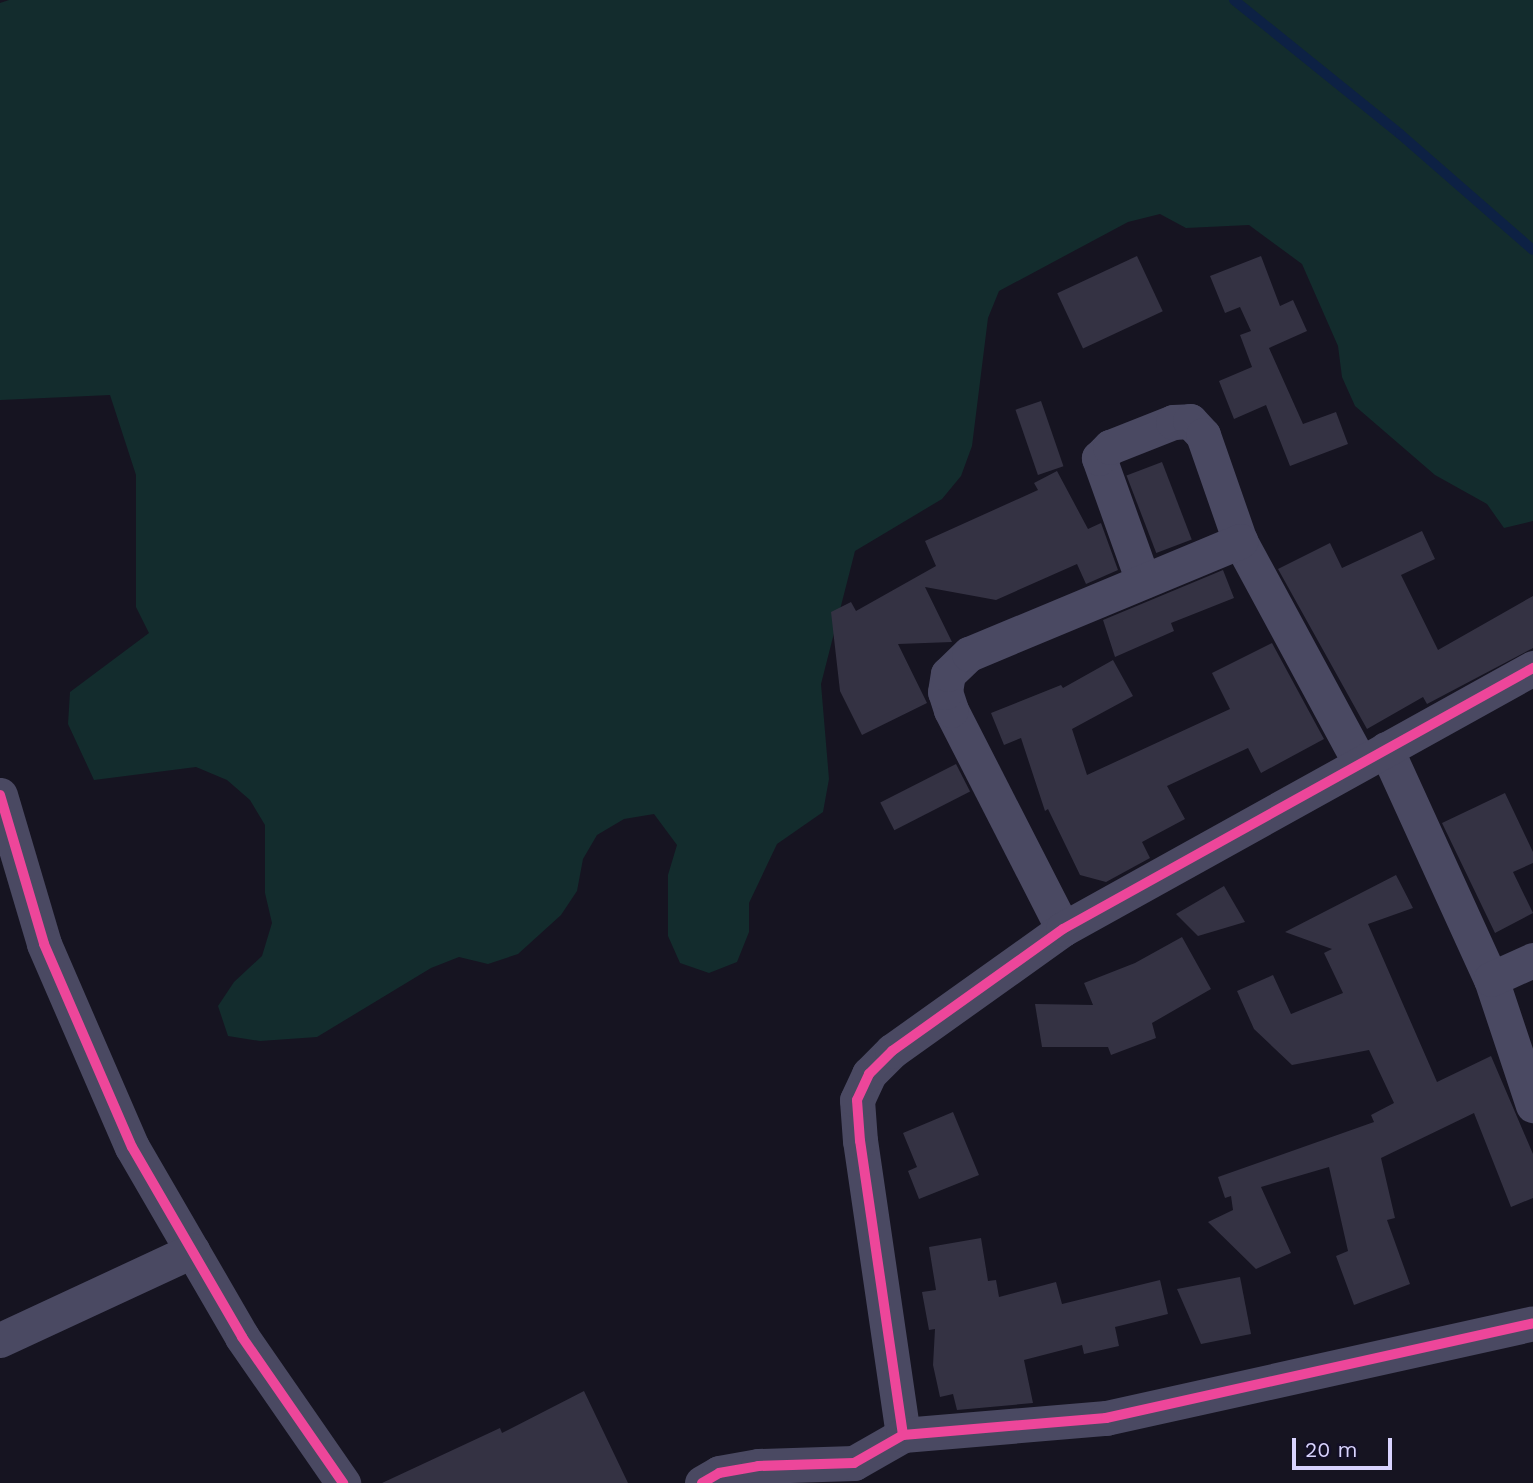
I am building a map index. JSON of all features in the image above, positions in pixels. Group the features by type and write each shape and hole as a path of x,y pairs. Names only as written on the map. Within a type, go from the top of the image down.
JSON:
{"street":[{"path":"1143,581 1100,467 1101,454 1110,447 1173,422 1197,425 1240,541 1373,756 1491,979 1533,1105"},
{"path":"1063,929 951,710 945,692 948,674 968,654 1240,541"},
{"path":"903,1435 857,1100 869,1074 892,1051 1063,929 1533,668"},
{"path":"0,795 44,944 132,1147 242,1337 343,1483"},
{"path":"1491,979 1533,960"},
{"path":"0,1339 192,1251"},
{"path":"702,1483 719,1473 758,1466 854,1463 903,1435 1106,1418 1533,1323"}],"green space":[{"path":"9,0 1533,0 1533,521 1504,528 1487,504 1435,475 1355,406 1342,377 1338,346 1302,264 1249,225 1186,228 1160,214 1128,222 999,291 988,318 972,446 961,476 942,499 855,551 821,684 829,779 823,812 777,844 749,903 749,932 737,962 709,973 680,963 668,936 668,875 677,845 654,814 624,819 597,835 583,859 577,891 561,915 518,954 488,964 459,957 431,968 317,1037 260,1041 228,1036 218,1006 234,982 262,956 272,923 265,893 265,825 250,800 227,780 196,767 94,780 68,724 70,692 149,633 136,607 136,475 110,395 0,400 0,3"}],"building":[{"path":"1137,256 1163,311 1083,348 1057,293"},
{"path":"1261,256 1280,306 1293,300 1307,331 1269,348 1303,424 1336,412 1348,444 1290,466 1266,405 1234,419 1219,381 1252,367 1240,335 1251,331 1240,307 1225,313 1210,276"},
{"path":"1041,401 1063,466 1038,475 1015,410"},
{"path":"1162,462 1192,539 1156,553 1127,476"},
{"path":"1057,471 1088,529 1101,523 1118,570 1086,584 1077,564 996,600 925,587 952,642 898,644 927,703 862,735 840,691 831,612 851,602 856,611 936,566 925,541 1038,490 1034,483"},
{"path":"1422,531 1435,559 1401,575 1438,650 1533,596 1533,648 1427,704 1423,697 1367,729 1278,569 1330,543 1342,568"},
{"path":"1223,570 1234,598 1171,623 1174,631 1115,657 1103,620"},
{"path":"1272,643 1324,739 1261,773 1248,748 1167,786 1185,819 1142,842 1150,858 1106,882 1080,875 1048,809 1045,811 1021,738 1004,745 991,713 1061,685 1063,688 1113,660 1133,696 1072,729 1087,775 1230,709 1212,673"},
{"path":"956,764 970,792 894,830 880,803"},
{"path":"1505,793 1533,852 1533,863 1513,872 1533,913 1495,933 1442,823"},
{"path":"1396,875 1413,908 1368,924 1437,1082 1491,1056 1533,1154 1533,1198 1511,1207 1474,1113 1381,1158 1395,1218 1387,1220 1410,1284 1354,1305 1336,1256 1348,1251 1329,1167 1261,1187 1291,1253 1256,1269 1208,1222 1233,1210 1231,1196 1225,1198 1218,1177 1374,1122 1371,1115 1394,1103 1369,1050 1292,1065 1254,1029 1237,991 1273,975 1291,1014 1343,993 1324,953 1332,949 1285,932"},
{"path":"1224,886 1245,922 1198,936 1176,914"},
{"path":"1182,937 1211,989 1152,1023 1156,1038 1111,1055 1108,1047 1042,1047 1035,1004 1093,1005 1084,983 1135,963"},
{"path":"953,1112 979,1175 919,1199 908,1171 917,1167 903,1133"},
{"path":"981,1238 988,1281 996,1280 999,1297 1056,1282 1062,1304 1160,1280 1168,1314 1115,1327 1119,1346 1084,1354 1082,1345 1024,1360 1033,1403 957,1410 953,1394 940,1397 933,1365 935,1329 929,1330 922,1292 936,1290 929,1247"},
{"path":"1240,1277 1251,1334 1201,1344 1177,1289"},
{"path":"584,1391 628,1483 382,1483 500,1428 502,1433"}],"waterway":[{"path":"1234,0 1400,134 1533,250"}],"cycle path":[{"path":"903,1435 860,1141 857,1100 869,1074 892,1051 1063,929 1533,668"},
{"path":"0,795 44,944 132,1147 242,1337 343,1483"},
{"path":"702,1483 719,1473 758,1466 854,1463 903,1435 1106,1418 1533,1323"}]}
